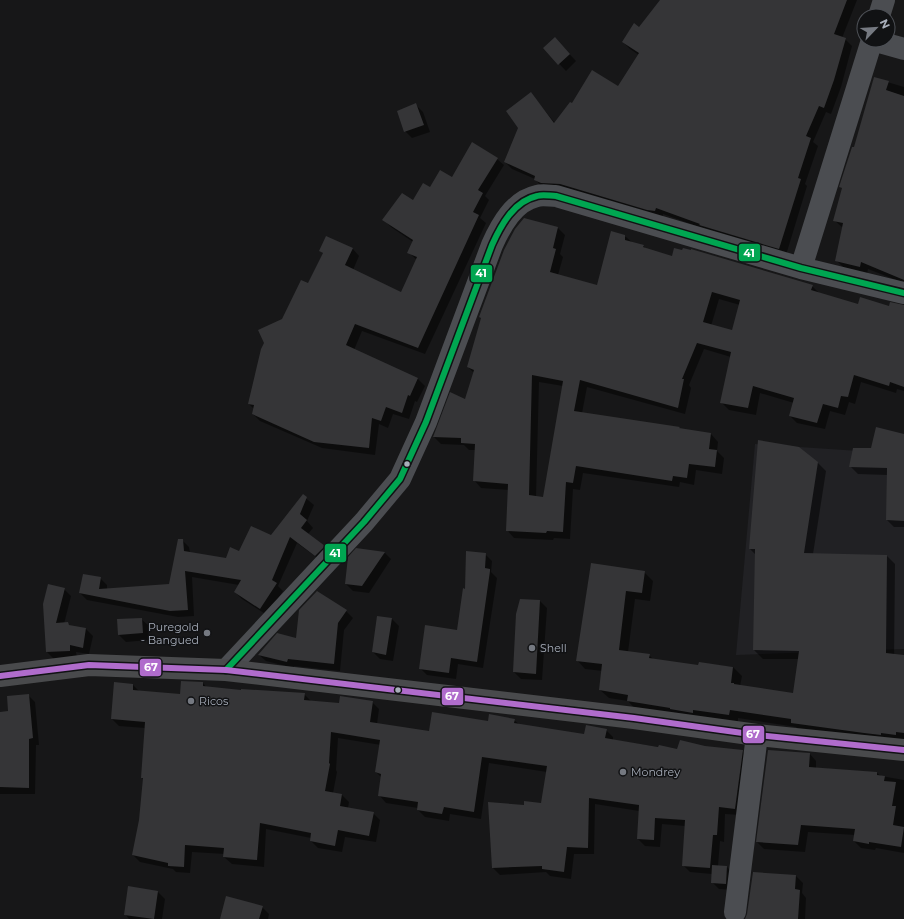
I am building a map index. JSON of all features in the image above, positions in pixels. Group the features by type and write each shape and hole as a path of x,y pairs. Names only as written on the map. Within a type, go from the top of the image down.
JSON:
{"main road":[{"path":"0,676 89,665 226,670 634,718 757,735 904,750"}],"street":[{"path":"801,268 870,48"},
{"path":"226,670 364,522 400,479 426,422 492,244 500,227 512,212 522,203 539,195 556,196 801,268 904,293"},
{"path":"735,912 757,735"}],"shaded area":[{"path":"755,444 904,454 904,649 736,655"}],"building":[{"path":"660,0 847,0 834,34 846,38 824,108 819,106 806,136 811,138 798,178 801,179 779,249 699,225 700,224 656,208 655,211 647,210 560,184 541,183 534,180 535,176 504,162 518,128 506,111 531,92 554,123 570,102 572,103 592,70 618,86 639,53 622,42 634,23 639,27"},
{"path":"555,37 570,54 558,65 543,48"},
{"path":"874,77 889,81 886,90 904,96 904,280 861,262 860,267 835,261 843,223 833,221 842,188 839,187 852,147 854,147"},
{"path":"416,103 424,125 404,132 397,111"},
{"path":"472,142 498,158 478,190 483,193 473,212 479,215 418,348 355,324 346,345 418,378 410,396 408,395 402,413 386,407 381,421 372,418 369,448 314,442 252,414 254,405 248,404 261,349 264,343 258,330 282,319 301,280 308,283 323,253 319,251 326,236 353,248 345,265 401,292 417,257 407,253 413,240 382,220 402,193 413,200 423,183 430,187 440,170 452,177"},
{"path":"524,218 558,227 553,248 556,249 550,272 597,285 611,231 625,235 625,240 644,245 643,247 672,256 674,248 682,250 683,248 691,249 813,285 811,290 858,304 860,297 889,306 890,302 904,305 904,387 890,382 889,386 854,375 848,397 841,396 838,408 823,404 817,423 789,416 794,398 753,386 748,408 720,403 731,352 697,343 682,379 684,379 678,408 580,380 574,411 711,433 709,449 717,450 715,467 689,464 687,478 673,476 672,481 576,466 573,483 566,482 563,532 547,531 546,533 506,531 508,484 473,481 475,444 461,443 461,438 433,437 450,392 465,399 474,370 467,367 481,318 479,317 504,250 515,229","holes":["712,292 740,300 732,330 703,322","532,375 563,381 543,497 529,495"]},
{"path":"876,427 904,434 904,521 886,520 887,468 849,467 853,448 871,448"},
{"path":"758,440 799,447 818,462 804,553 887,555 886,653 904,655 904,733 896,732 896,735 881,733 881,735 791,723 791,719 730,710 729,715 693,710 693,713 627,701 628,695 599,690 602,664 576,661 591,563 645,571 642,593 626,591 619,650 650,654 649,658 698,665 699,662 733,667 731,683 793,693 799,651 753,650 755,549 749,549"},
{"path":"303,494 307,497 300,514 307,520 301,528 325,546 315,556 290,537 272,580 277,583 260,609 234,592 241,580 185,571 188,610 170,611 79,593 83,574 101,577 99,589 169,584 178,539 183,539 184,551 226,558 230,547 239,551 251,526 271,535"},
{"path":"356,548 385,552 362,586 345,584 348,557"},
{"path":"466,551 486,553 485,568 490,569 477,662 451,658 449,673 419,669 425,625 457,630 463,588 465,589"},
{"path":"48,584 65,588 56,623 68,622 69,625 86,628 83,648 70,645 70,651 46,652 43,604"},
{"path":"317,591 347,610 338,623 334,664 288,659 287,662 258,655 277,633 296,638 299,610"},
{"path":"520,599 540,600 536,674 513,672 516,614"},
{"path":"377,616 392,618 386,655 372,652"},
{"path":"142,618 143,633 118,635 117,619"},
{"path":"181,681 203,682 203,686 241,690 305,693 304,700 339,703 340,696 373,701 370,722 429,731 432,712 488,721 489,714 515,719 514,723 584,734 586,725 607,729 605,738 658,747 659,745 677,749 680,740 705,746 743,750 735,809 719,807 717,835 713,835 710,868 682,866 685,820 655,818 654,840 637,839 639,805 589,798 588,848 567,847 564,872 542,869 542,866 492,868 488,802 524,805 524,801 541,803 547,766 482,757 474,812 444,807 442,814 417,810 418,802 378,796 381,774 375,772 380,740 331,732 330,764 325,791 342,794 340,806 374,812 369,836 338,830 335,846 310,841 311,833 260,823 257,860 223,857 224,848 185,845 184,867 168,866 168,863 132,855 139,820 143,778 141,778 145,722 111,719 114,682 133,684 133,690 180,694"},
{"path":"29,694 33,738 29,739 29,788 0,787 0,712 8,711 7,696"},
{"path":"768,750 810,753 809,767 877,772 877,775 885,776 884,781 896,782 892,806 896,806 893,825 904,827 901,847 853,841 855,829 801,825 798,845 756,842"},
{"path":"712,865 727,866 726,884 711,883"},
{"path":"753,872 796,875 795,889 800,890 798,919 745,919"},
{"path":"128,886 158,891 154,919 124,915"},
{"path":"226,896 263,906 259,919 220,919"}],"transit line":[{"name":"41","path":"226,670 364,522 400,479 426,422 492,245 509,215 515,208 529,199 542,195 556,196 801,268 904,293"},
{"name":"67","path":"0,676 89,665 226,670 634,718 757,735 904,750"}],"place":[{"name":"Puregold - Bangued","path":"207,633"},
{"name":"Shell","path":"532,648"},
{"name":"Ricos","path":"191,701"},
{"name":"Mondrey","path":"623,772"}]}
